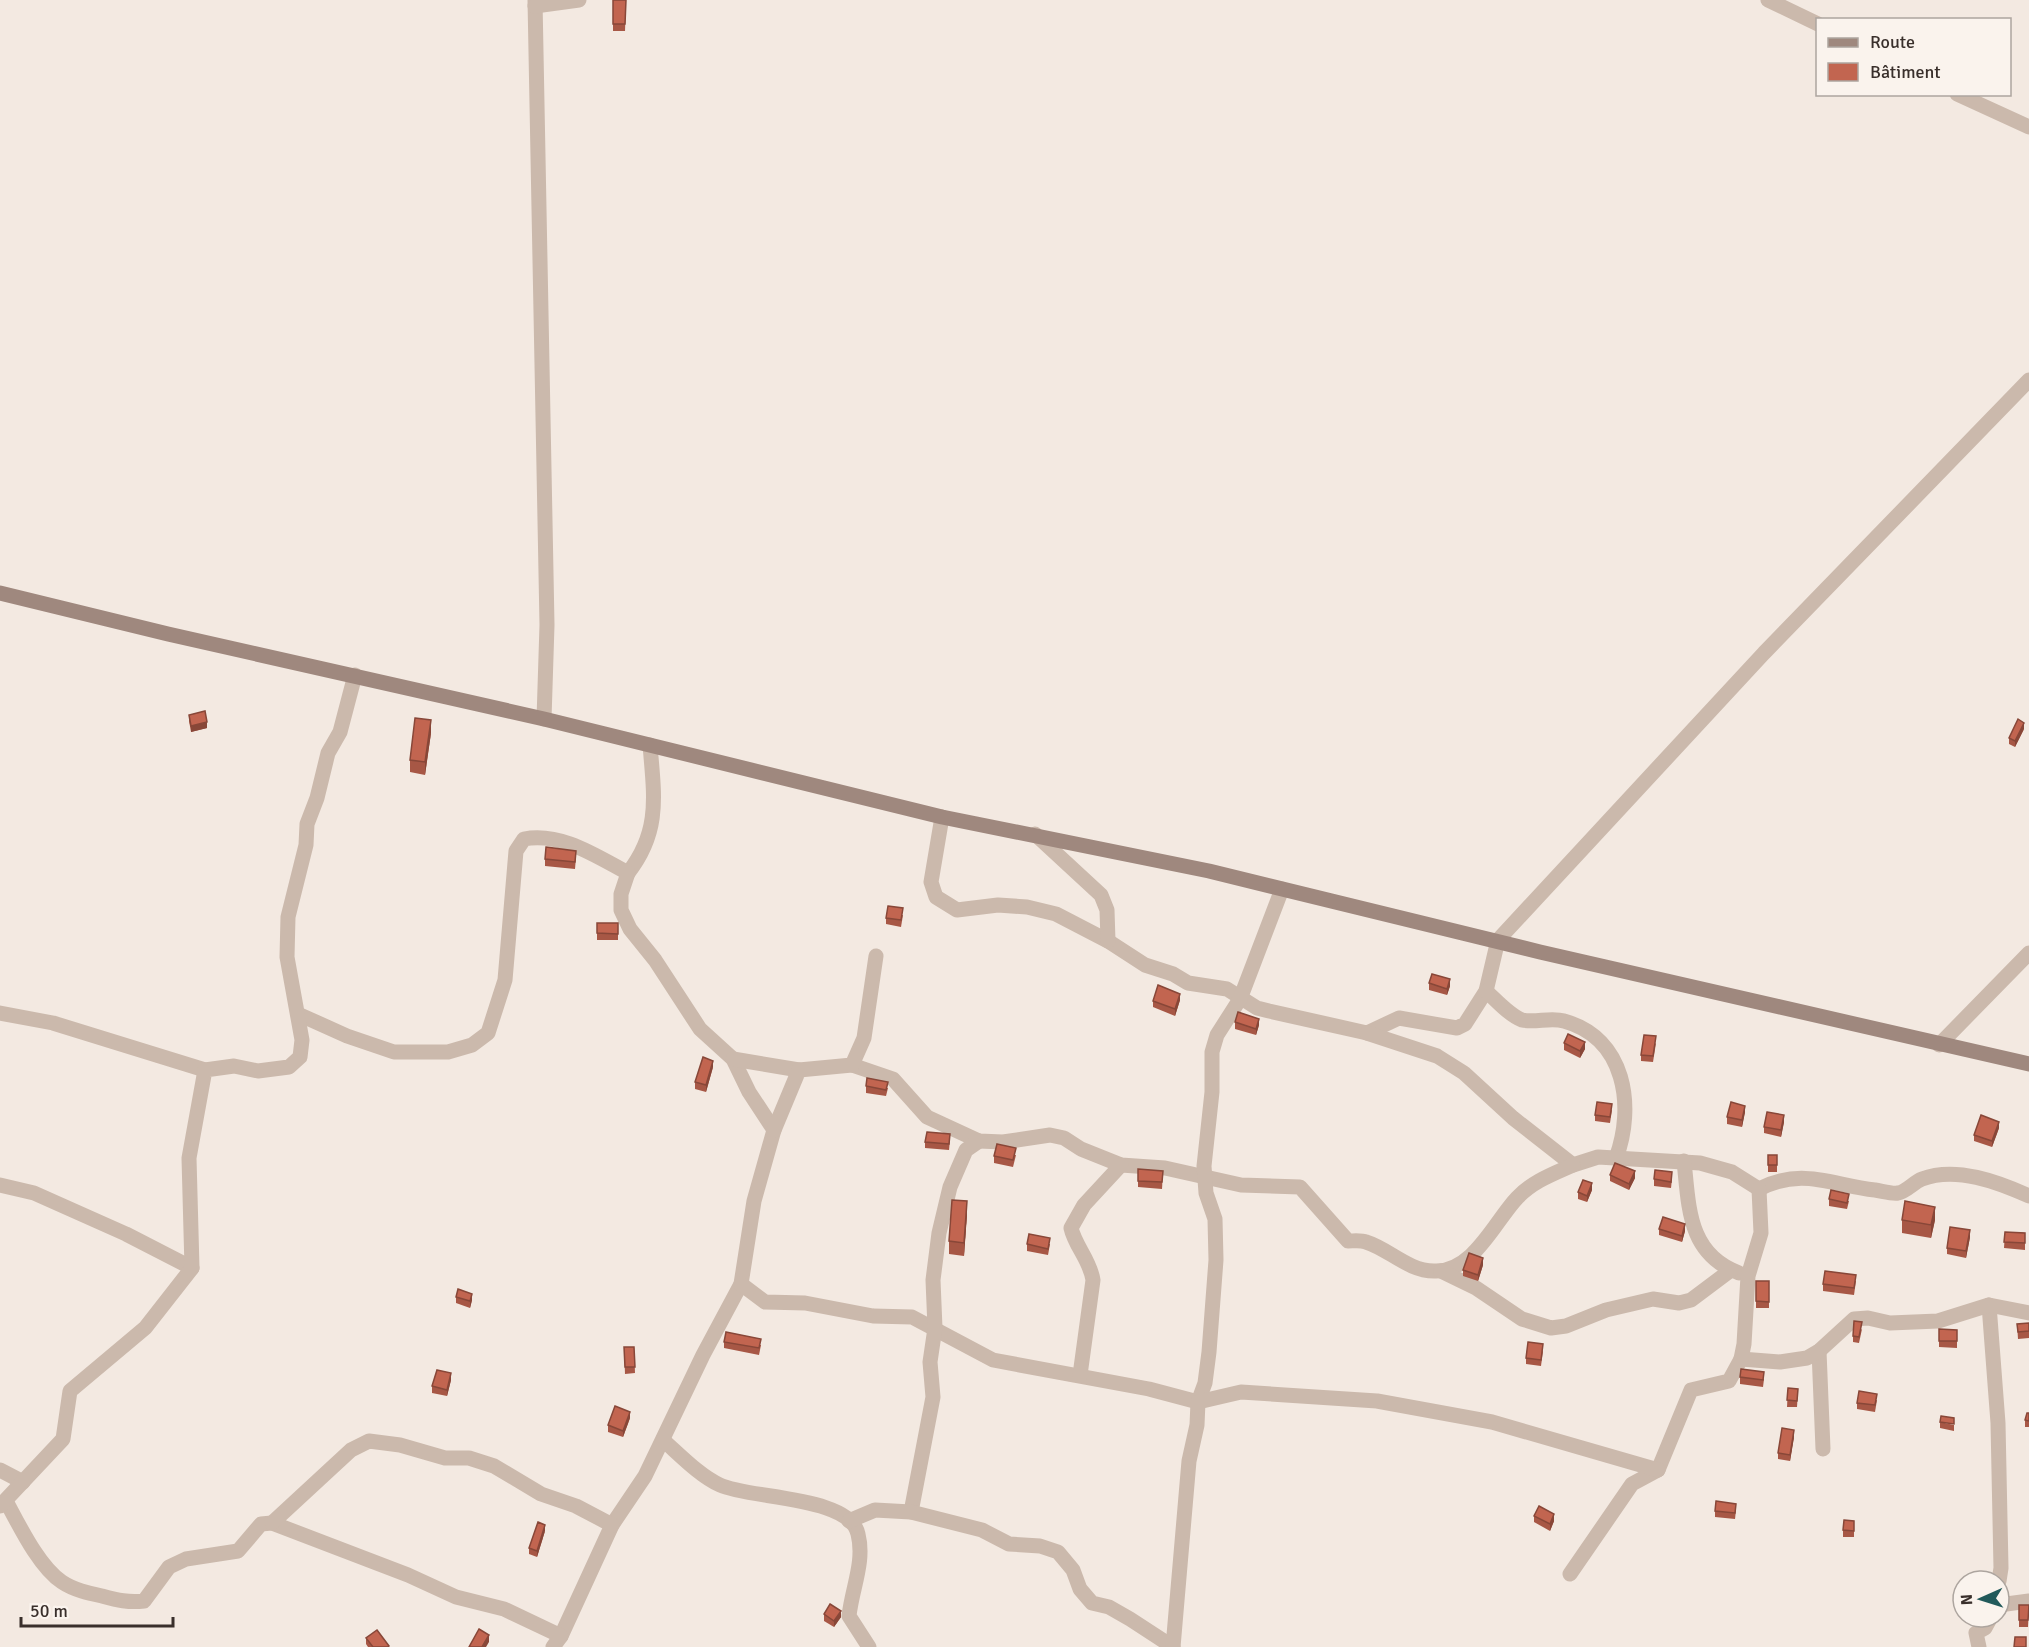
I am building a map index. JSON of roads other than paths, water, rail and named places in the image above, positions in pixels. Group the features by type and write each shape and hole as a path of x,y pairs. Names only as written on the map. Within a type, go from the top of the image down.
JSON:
{"main road":[{"path":"0,593 168,634 544,719 942,817 1209,871 1939,1045 2029,1064"}],"street":[{"path":"544,719 547,625 535,3 579,0"},
{"path":"1768,0 1816,23"},
{"path":"1961,96 2029,127"},
{"path":"1367,1033 1399,1018 1457,1028 1465,1024 1486,991 1498,940 1764,653 2029,381"},
{"path":"0,1013 53,1023 205,1070 234,1066 258,1071 289,1066 300,1057 302,1040 287,957 288,917 306,845 307,824 317,798 325,762 340,732 355,675"},
{"path":"650,745 654,790 652,831 642,855 628,873 621,894 621,910 630,928 655,960 700,1029 733,1059 749,1092 774,1130"},
{"path":"942,817 931,882 936,897 957,910 998,905 1027,907 1056,914 1108,941 1145,965 1173,974 1188,983 1227,990 1257,1008 1367,1033 1437,1056 1464,1073 1513,1118 1573,1165"},
{"path":"1035,834 1101,895 1107,910 1108,941"},
{"path":"298,1014 347,1036 394,1052 448,1052 472,1045 488,1033 505,980 516,852 524,838 541,835 579,847 628,873"},
{"path":"849,1521 875,1510 911,1512 982,1530 1009,1544 1040,1546 1058,1552 1073,1570 1080,1589 1092,1603 1116,1611 1173,1647 1190,1461 1197,1425 1197,1402 1205,1383 1208,1362 1216,1260 1215,1220 1206,1193 1204,1177 1212,1092 1212,1052 1217,1035 1240,999 1282,889"},
{"path":"1939,1045 2029,953"},
{"path":"852,1065 864,1038 876,956"},
{"path":"1486,991 1523,1020 1562,1020 1581,1028 1602,1044 1622,1078 1626,1101 1623,1138 1616,1158"},
{"path":"733,1059 799,1070 852,1065 893,1079 927,1117 979,1141 1003,1142 1050,1135 1064,1138 1082,1149 1121,1165 1165,1168 1241,1185 1300,1187 1348,1241 1366,1242 1410,1265 1431,1272 1457,1266 1479,1248 1517,1198 1537,1181 1598,1157 1684,1161 1732,1172 1759,1189"},
{"path":"205,1070 189,1158 192,1268 145,1328 70,1391 63,1439 3,1503 61,1581 80,1591 130,1603 144,1600 169,1567 186,1559 237,1551 261,1524 272,1523 408,1575 456,1597 504,1609 557,1642 612,1525 645,1476 703,1355 741,1284 754,1202 774,1130 799,1070"},
{"path":"911,1512 918,1466 929,1429 933,1396 930,1362 935,1328 934,1272 948,1197 966,1150 979,1141"},
{"path":"1684,1161 1696,1236 1708,1256 1731,1270 1748,1276"},
{"path":"1080,1375 1093,1280 1091,1265 1073,1236 1071,1228 1084,1205 1121,1165"},
{"path":"1759,1189 1774,1181 1793,1177 1815,1178 1864,1189 1899,1193 1923,1179 1940,1175 2001,1184 2029,1196"},
{"path":"0,1185 33,1193 126,1234 192,1268"},
{"path":"1570,1574 1632,1484 1659,1470 1691,1390 1729,1381 1741,1359 1748,1276 1761,1233 1759,1189"},
{"path":"1441,1271 1476,1288 1506,1311 1551,1328 1566,1326 1606,1311 1653,1299 1679,1303 1691,1300 1731,1270"},
{"path":"741,1284 765,1302 805,1303 873,1316 912,1317 993,1360 1149,1389 1197,1402 1241,1392 1377,1401 1492,1422 1659,1470"},
{"path":"1741,1359 1780,1362 1807,1358 1819,1351 1854,1319 1868,1318 1890,1323 1938,1321 1989,1305 2029,1313"},
{"path":"1989,1305 1998,1423 2001,1569"},
{"path":"1819,1351 1824,1449"},
{"path":"663,1440 718,1484 737,1492 781,1497 811,1504 839,1513 849,1521 858,1531 860,1550 849,1616 869,1647"},
{"path":"272,1523 351,1450 369,1441 400,1445 445,1458 470,1458 494,1466 541,1494 576,1506 612,1525"},
{"path":"0,1470 23,1482"},
{"path":"2011,1603 2029,1601"},
{"path":"1979,1647 1976,1633 1983,1629"}]}
